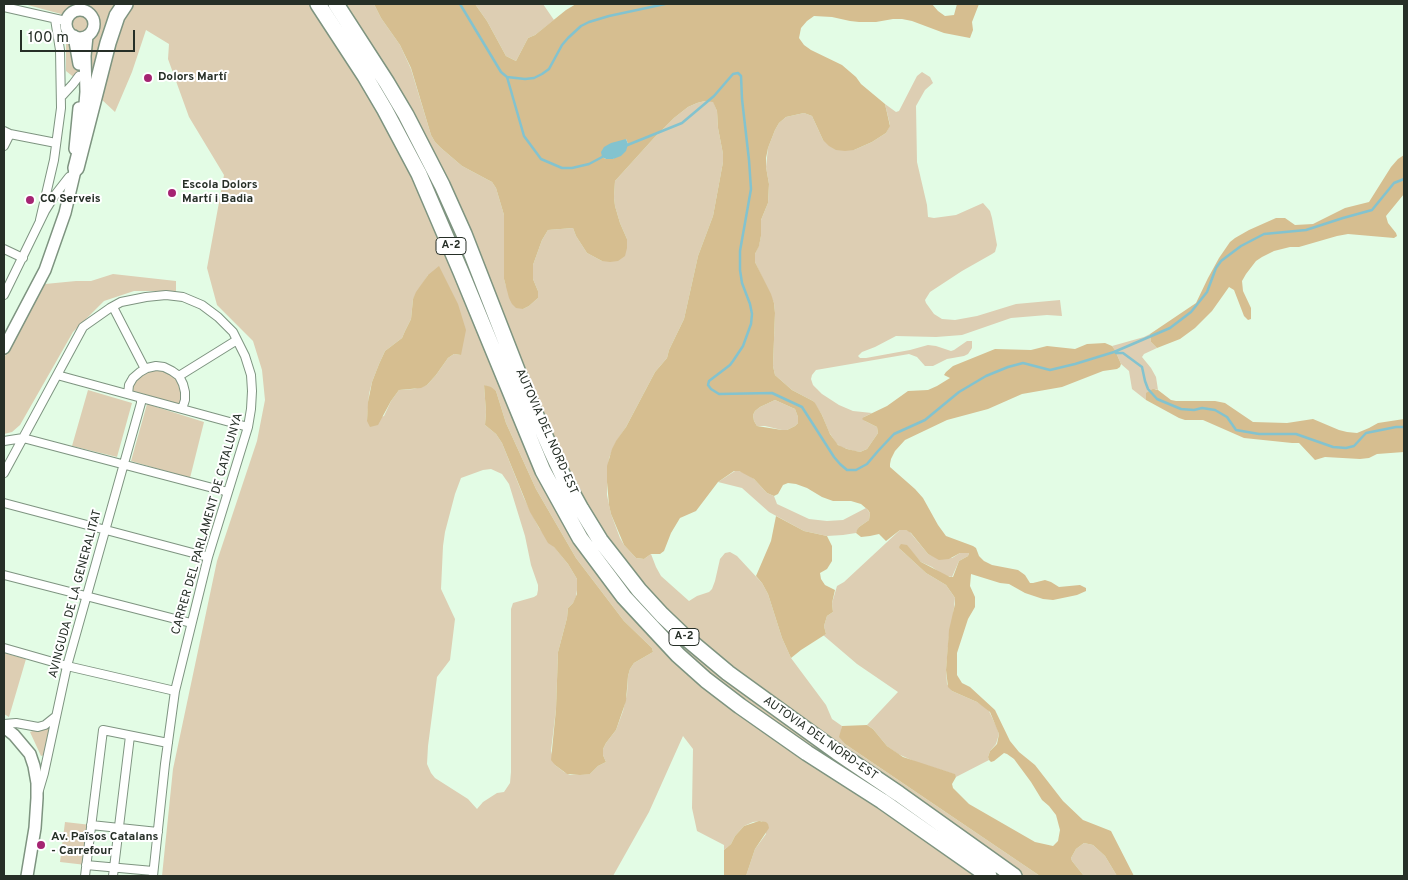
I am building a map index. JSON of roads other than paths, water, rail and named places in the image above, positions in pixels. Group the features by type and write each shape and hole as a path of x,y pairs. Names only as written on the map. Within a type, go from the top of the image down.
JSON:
{"highway":[{"path":"72,172 97,91 108,43 117,16 125,4"},
{"path":"313,4 336,32"},
{"name":"AUTOVIA DEL NORD-EST","path":"318,4 385,110 419,174 462,272 543,471 580,538 624,596 678,655 706,680 807,753 882,801 989,876"},
{"name":"AUTOVIA DEL NORD-EST","path":"336,4 387,83 434,169 464,234 524,388 561,471 591,524 618,563 662,615 728,674 1014,876"}],"street":[{"path":"4,6 61,20 69,32 81,38 87,36 92,30 94,22 90,14 78,7 61,20"},
{"path":"40,220 54,160 61,108 61,20"},
{"path":"4,348 45,270 65,213 79,120 79,57 74,36"},
{"path":"4,336 46,254 60,215 72,172 84,120 87,36"},
{"path":"60,97 79,76"},
{"path":"4,146 7,133 56,142"},
{"path":"4,295 40,220 72,172"},
{"path":"4,249 23,258"},
{"name":"CARRER DEL PARLAMENT DE CATALUNYA","path":"4,473 84,327 121,302 166,295 183,297 202,305 234,332 251,375 251,409 248,427 208,557 175,691 153,874"},
{"path":"113,307 145,369"},
{"path":"179,376 238,340"},
{"path":"128,394 129,385 140,372 156,366 164,367 179,376 183,384 185,400 182,409"},
{"path":"57,375 248,427"},
{"name":"AVINGUDA DE LA GENERALITAT","path":"37,798 67,666 141,398"},
{"path":"4,441 23,438 228,492"},
{"path":"4,503 208,557"},
{"path":"4,575 191,623"},
{"path":"4,648 67,666 175,691"},
{"path":"4,725 16,723 38,727 45,726 55,719"},
{"path":"4,725 30,754 35,774 37,798 35,828 27,876"},
{"path":"85,876 103,730 168,743"},
{"path":"112,876 130,736"},
{"path":"91,825 158,832"},
{"path":"86,865 153,874"}],"water":[{"path":"626,139 628,144 626,151 621,156 613,159 602,157 601,152 604,147"}],"waterway":[{"path":"460,4 501,72 507,77 525,79 534,78 549,69 562,45 581,26 609,16 665,4"},
{"path":"625,146 682,123 714,96 733,74 738,73 741,76 751,189 740,251 740,270 742,283 750,304 751,324 743,346 733,361 709,381 708,385 719,394 772,393 802,407 834,457 847,470 856,470 867,464 894,434 925,420 959,392 986,376 1023,363 1050,370 1075,364 1114,352 1170,328 1191,312 1207,292 1216,268 1221,261 1241,246 1264,234 1306,230 1372,210 1394,183 1404,179"},
{"path":"507,77 524,136 541,159 562,168 572,168 589,164 604,156"},
{"path":"1116,353 1123,353 1142,367 1148,389 1157,399 1181,409 1194,410 1202,408 1215,410 1227,417 1236,430 1259,434 1296,434 1333,447 1346,448 1354,446 1366,433 1404,427"}],"place":[{"name":"Dolors Martí","path":"148,78"},
{"name":"Escola Dolors Martí i Badia","path":"172,193"},
{"name":"CQ Serveis","path":"30,200"},
{"name":"Av. Països Catalans - Carrefour","path":"41,845"}]}
